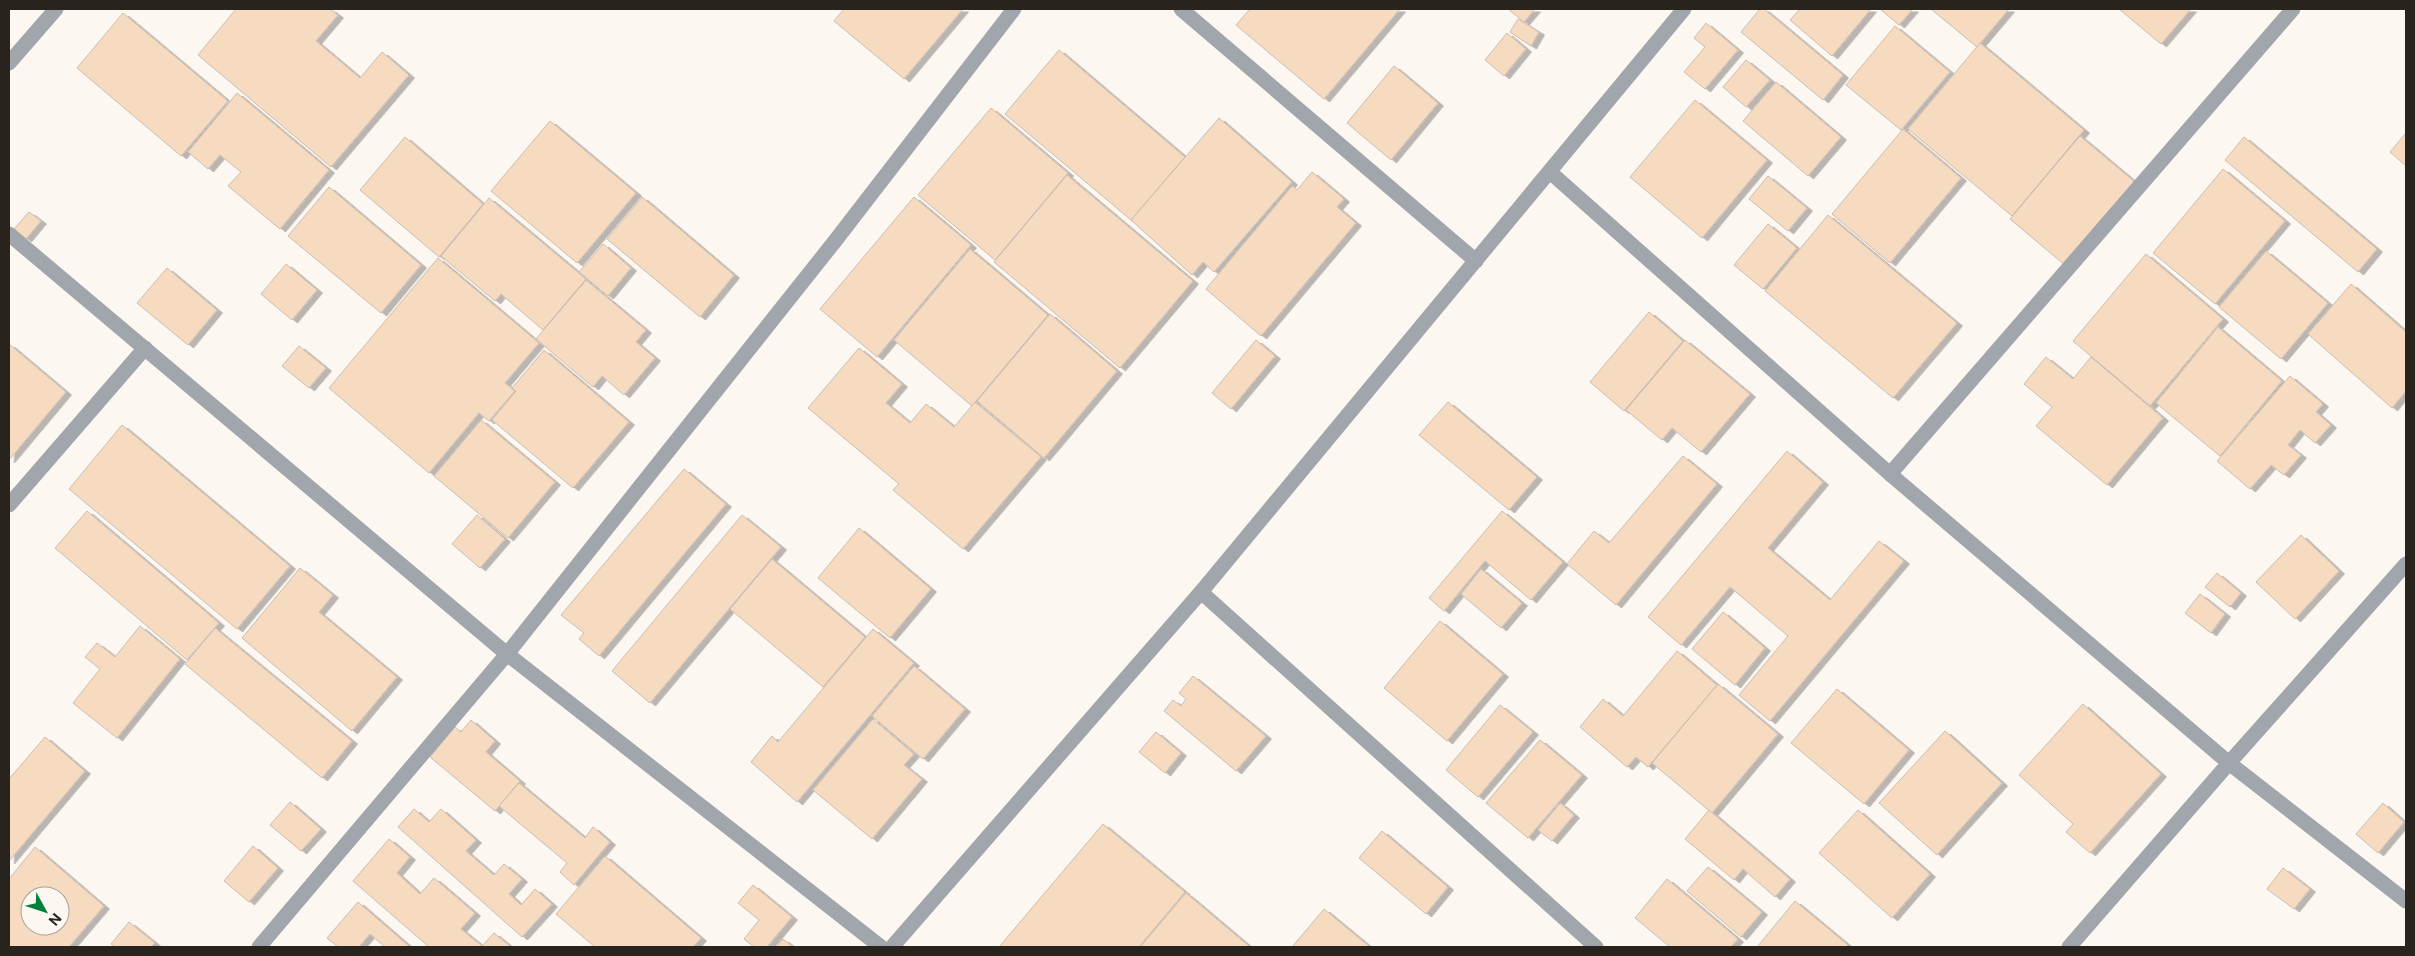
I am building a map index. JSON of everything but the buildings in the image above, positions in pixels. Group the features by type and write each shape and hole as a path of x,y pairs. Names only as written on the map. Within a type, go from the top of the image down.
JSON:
{"street":[{"path":"9,62 56,9"},
{"path":"259,947 507,654 835,241 1014,9"},
{"path":"1181,9 1476,262"},
{"path":"892,947 1201,592 1684,9"},
{"path":"1890,474 2294,9"},
{"path":"1550,172 1890,474 2229,763 2406,902"},
{"path":"9,234 507,654 881,947"},
{"path":"9,505 145,348"},
{"path":"2069,947 2406,564"},
{"path":"1201,592 1596,947"}]}
